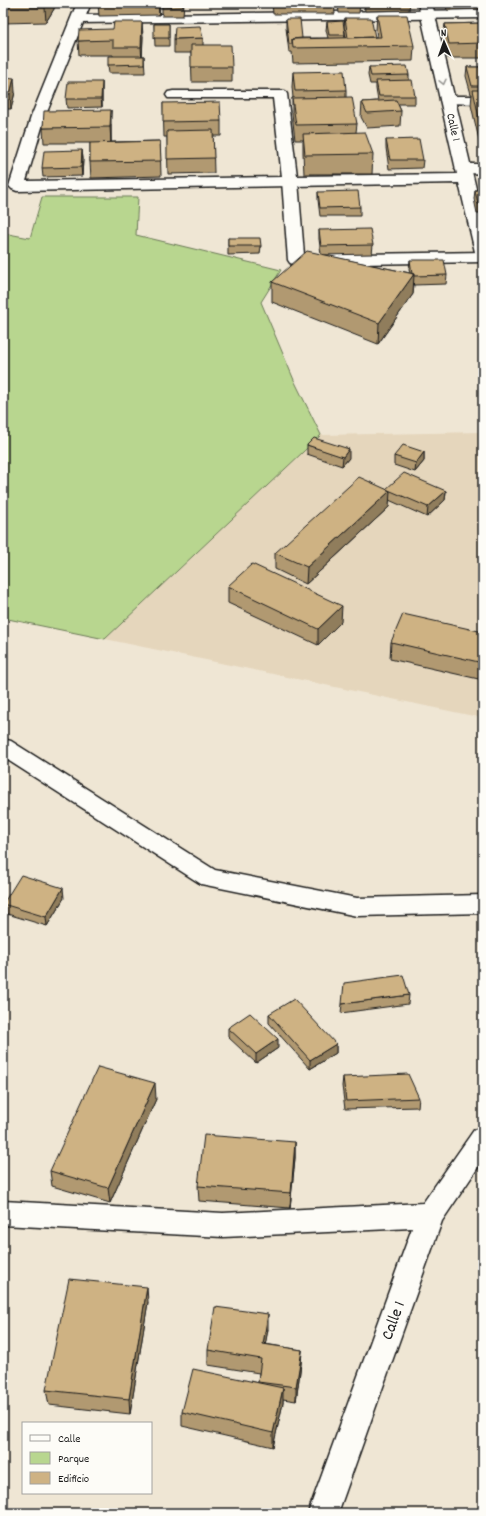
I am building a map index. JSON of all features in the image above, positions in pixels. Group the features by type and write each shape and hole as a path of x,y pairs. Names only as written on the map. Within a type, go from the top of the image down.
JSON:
{"street":[{"path":"84,3 38,117 17,186 290,181 464,173 483,169"},
{"path":"78,19 426,9 483,14"},
{"name":"Calle 1","path":"426,9 483,251"},
{"path":"173,95 280,94 290,181 296,260 483,257"},
{"path":"447,100 483,100"},
{"path":"3,747 209,878 357,907 483,904"},
{"name":"Calle 1","path":"323,1513 430,1215 483,1138"},
{"path":"3,1212 223,1225 430,1215"}],"shaded area":[{"path":"483,432 483,718 105,639 321,435"}],"green space":[{"path":"42,197 138,197 136,235 281,270 261,302 294,380 321,435 105,639 3,618 3,233 30,238"}],"building":[{"path":"3,3 48,3 45,8 3,8"},
{"path":"162,3 183,3 183,7 162,8"},
{"path":"273,3 334,3 335,5 273,6"},
{"path":"377,15 407,15 414,46 293,48 292,39 381,37"},
{"path":"345,18 371,18 375,37 348,38"},
{"path":"286,19 300,19 302,38 292,39 292,44 289,44"},
{"path":"343,21 345,35 329,35 327,22"},
{"path":"114,22 142,22 141,47 113,47 113,40 78,41 79,30 113,29"},
{"path":"483,23 483,43 449,44 445,24"},
{"path":"154,24 169,24 169,38 154,38"},
{"path":"200,26 203,38 174,39 175,27"},
{"path":"191,45 231,45 232,67 191,67"},
{"path":"108,56 144,56 144,64 108,65"},
{"path":"407,66 409,75 371,76 369,67"},
{"path":"467,67 483,67 483,86 472,86"},
{"path":"344,71 346,90 295,91 293,72"},
{"path":"3,77 14,78 10,94 3,94"},
{"path":"412,80 415,96 379,96 376,81"},
{"path":"68,82 102,82 101,99 66,99"},
{"path":"473,90 483,90 483,136"},
{"path":"352,97 357,124 296,125 292,98"},
{"path":"396,100 401,111 367,113 362,102"},
{"path":"220,102 221,121 163,122 163,103"},
{"path":"111,110 110,127 43,128 44,111"},
{"path":"213,130 214,158 167,159 167,131"},
{"path":"365,132 373,154 305,155 303,134"},
{"path":"419,139 423,160 390,160 386,140"},
{"path":"160,141 161,161 90,162 90,143"},
{"path":"82,150 81,167 42,168 44,151"},
{"path":"475,190 483,190 483,204 478,204"},
{"path":"358,191 360,207 320,208 318,192"},
{"path":"370,229 373,245 321,246 319,230"},
{"path":"228,238 260,238 261,246 228,246"},
{"path":"307,251 414,274 379,323 272,282"},
{"path":"410,260 444,260 447,275 414,276 414,274 412,274"},
{"path":"314,438 349,449 343,457 307,445"},
{"path":"403,445 424,452 416,463 394,456"},
{"path":"404,473 446,491 428,507 386,489"},
{"path":"359,477 390,491 307,567 275,553"},
{"path":"252,564 342,606 318,629 228,586"},
{"path":"403,614 483,632 483,663 391,642"},
{"path":"21,875 63,888 46,917 3,904"},
{"path":"403,975 409,995 342,1004 344,983"},
{"path":"294,999 336,1044 310,1060 269,1014"},
{"path":"250,1013 278,1039 256,1054 228,1028"},
{"path":"98,1067 155,1083 108,1188 50,1171"},
{"path":"408,1074 419,1098 346,1101 343,1077"},
{"path":"204,1135 295,1142 291,1193 198,1186"},
{"path":"69,1279 147,1287 129,1399 46,1390"},
{"path":"215,1307 268,1314 263,1344 302,1350 296,1387 258,1382 261,1359 208,1350"},
{"path":"193,1369 283,1388 273,1433 182,1412"}]}
